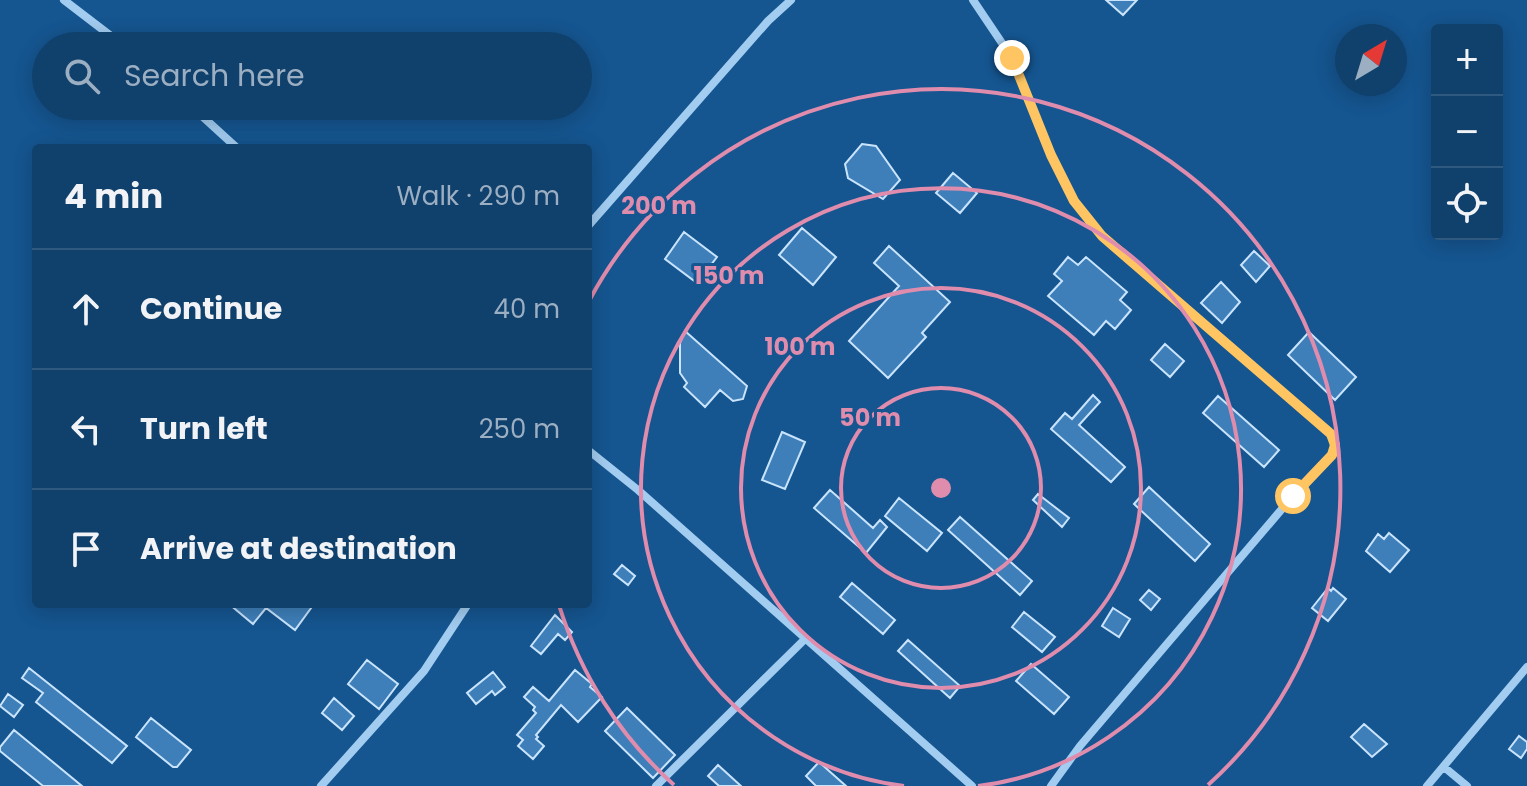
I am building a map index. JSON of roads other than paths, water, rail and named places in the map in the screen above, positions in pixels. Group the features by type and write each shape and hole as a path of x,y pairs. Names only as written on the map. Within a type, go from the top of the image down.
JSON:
{"street":[{"path":"64,0 106,32"},
{"path":"592,221 768,21 791,0"},
{"path":"973,0 1012,58 1051,155 1074,201 1102,236 1331,434 1335,445 1332,455 1293,496 1080,746 1051,786"},
{"path":"206,120 233,144"},
{"path":"592,453 638,490 969,785"},
{"path":"321,786 424,671 465,608"},
{"path":"656,786 805,639"},
{"path":"1427,786 1523,679 1527,667"},
{"path":"1444,767 1467,786"}]}
